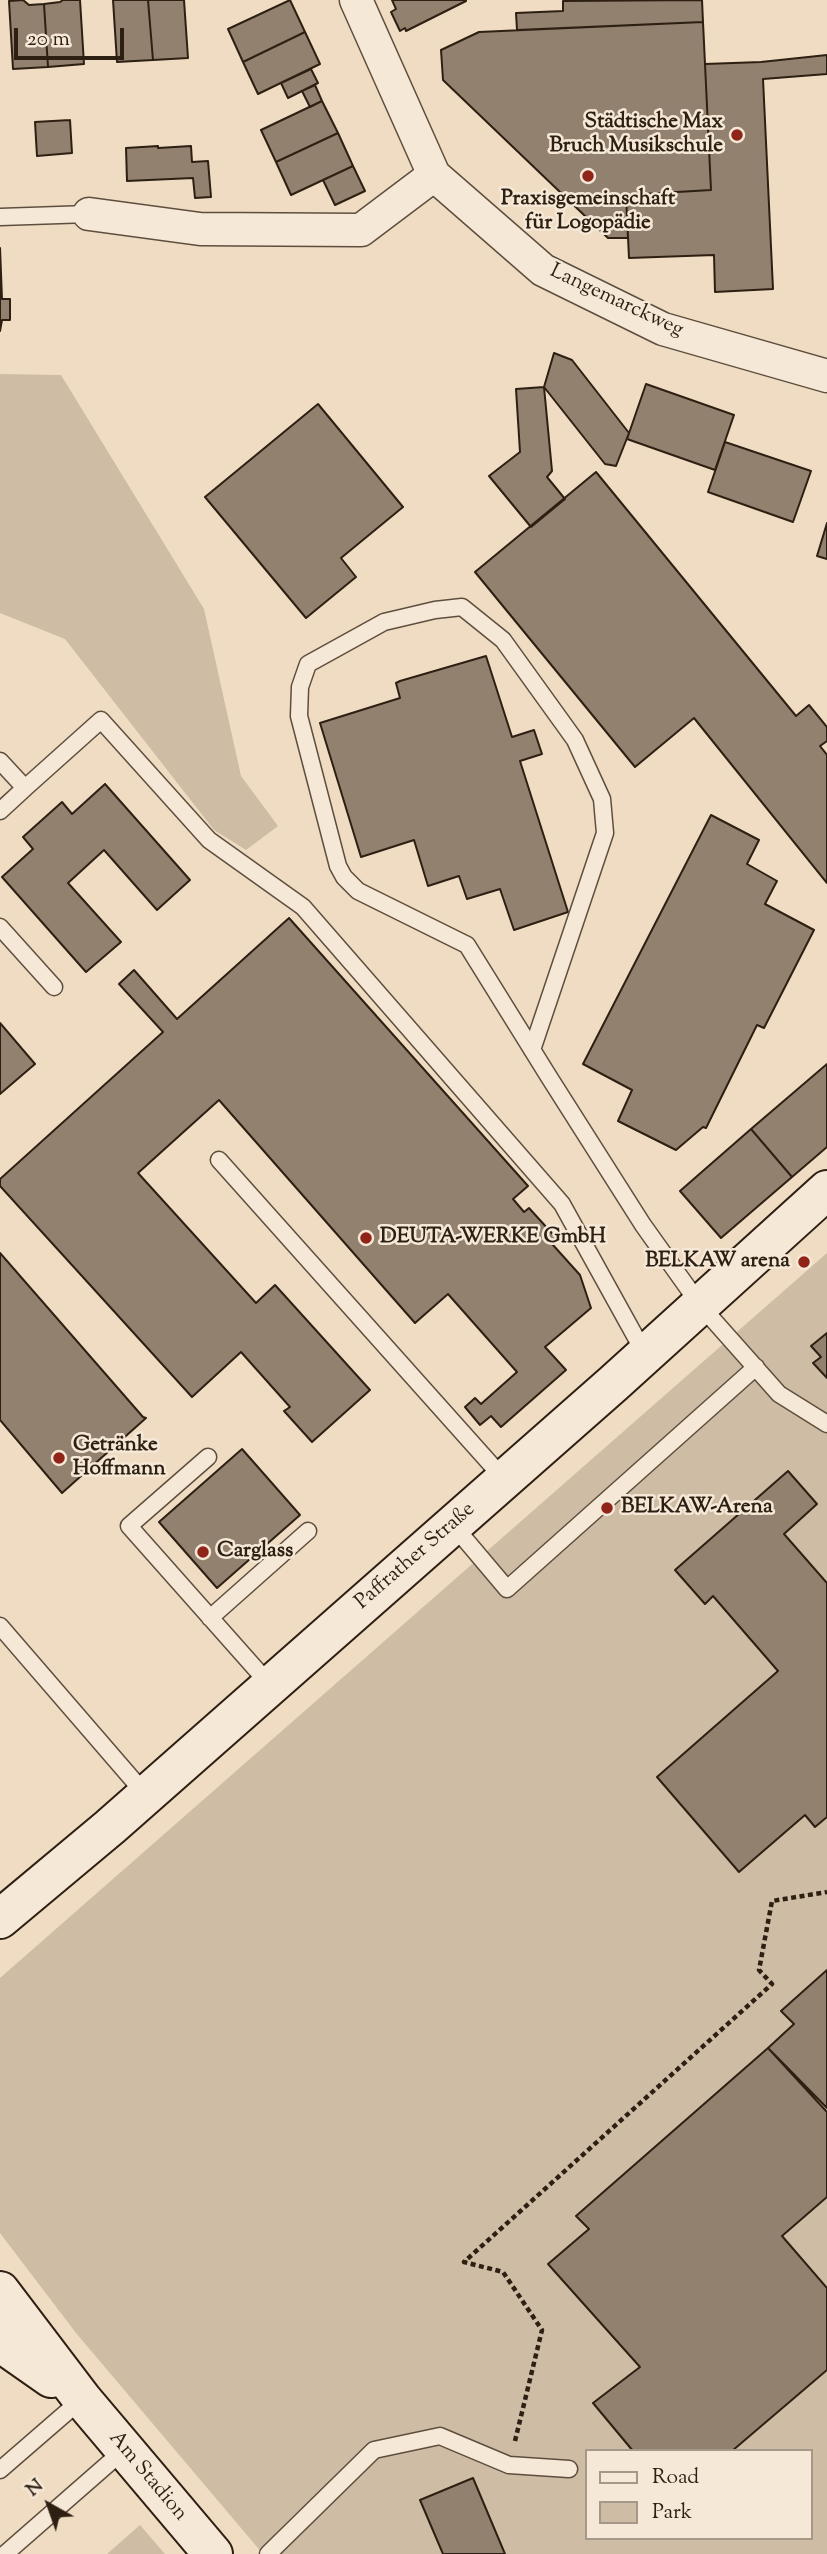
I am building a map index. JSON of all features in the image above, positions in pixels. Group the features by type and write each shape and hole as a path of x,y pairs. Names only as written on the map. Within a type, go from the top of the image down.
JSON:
{"street":[{"name":"Langemarckweg","path":"356,0 434,175 543,270 663,329 827,376"},
{"path":"89,214 201,229 361,230 434,175"},
{"name":"Paffrather Straße","path":"0,1919 146,1795 827,1190"},
{"name":"Am Stadion","path":"0,2291 82,2399 213,2554"},
{"name":"Am Stadion","path":"0,2337 11,2350 82,2399"}],"lane":[{"path":"0,217 89,214"},
{"path":"532,1050 605,833 602,799 575,740 503,640 462,607 384,622 308,664 300,687 299,716 338,866 344,877 359,891 467,945 532,1050 643,1225 700,1305 779,1394 827,1424"},
{"path":"0,811 100,720 209,840 303,907 562,1204 645,1354"},
{"path":"0,761 25,788"},
{"path":"0,927 54,987"},
{"path":"219,1160 504,1479"},
{"path":"453,1524 507,1589 756,1367"},
{"path":"208,1457 129,1526 270,1685"},
{"path":"210,1618 308,1531"},
{"path":"0,1626 146,1795"},
{"path":"0,2470 82,2399"},
{"path":"268,2554 373,2450 440,2436 509,2465 569,2469"},
{"path":"5,2554 124,2449"}],"path":[{"path":"509,2465 542,2330 503,2272 464,2262 772,1984 759,1970 772,1901 827,1892"}],"green space":[{"path":"0,374 61,375 204,609 241,776 278,826 246,850 214,830 65,639 0,613"},
{"path":"827,1253 827,2554 263,2554 76,2333 0,2233 0,1978"},
{"path":"140,2525 165,2554 107,2554"}],"building":[{"path":"23,0 29,5 44,4 48,67 13,69 9,1"},
{"path":"80,0 84,64 48,67 44,4"},
{"path":"113,0 148,0 153,60 117,62"},
{"path":"148,0 184,0 188,58 153,60"},
{"path":"290,0 305,32 243,62 228,29"},
{"path":"392,0 466,1 406,31 405,28 400,31 391,12 396,9"},
{"path":"702,0 703,22 517,30 516,13 563,11 563,1"},
{"path":"703,22 711,190 626,195 628,238 608,238 443,80 441,50 479,32"},
{"path":"305,32 320,64 258,94 243,62"},
{"name":"Städtische Max Bruch Musikschule","path":"827,55 827,74 763,79 773,289 715,292 714,255 629,258 626,195 711,190 705,64 761,62"},
{"path":"311,69 318,83 288,98 281,83"},
{"path":"315,85 322,101 310,107 302,91"},
{"path":"322,101 338,133 276,162 261,130"},
{"path":"70,120 72,153 37,156 35,122"},
{"path":"338,133 353,166 291,195 276,162"},
{"path":"191,146 192,162 208,161 211,197 195,198 193,178 127,181 126,148"},
{"path":"353,166 365,191 335,205 323,180"},
{"path":"0,248 2,299 10,299 10,320 2,320 0,331"},
{"path":"554,353 572,360 629,433 616,466 605,464 544,387"},
{"path":"646,384 734,415 715,470 627,439"},
{"path":"544,387 552,471 547,477 565,499 531,527 489,476 520,452 516,389"},
{"path":"318,404 403,507 341,558 356,577 306,618 205,497"},
{"path":"725,442 811,471 793,522 708,492"},
{"path":"596,472 796,716 809,705 827,727 827,741 820,746 827,755 827,883 694,718 635,767 475,572"},
{"path":"827,523 827,559 817,556"},
{"path":"486,656 512,737 534,730 542,754 520,761 568,912 514,930 500,889 467,899 459,876 428,886 414,840 361,857 320,723 400,698 396,683 400,681"},
{"path":"105,784 190,880 157,910 104,850 68,883 121,942 86,972 2,877 33,849 23,837 62,802 72,814"},
{"path":"711,815 759,840 747,864 777,881 765,904 814,930 764,1028 757,1025 706,1128 703,1127 676,1150 618,1121 632,1090 583,1064"},
{"path":"289,918 528,1186 513,1199 524,1212 529,1208 558,1240 553,1245 580,1275 591,1308 545,1347 566,1370 501,1427 491,1416 480,1425 465,1407 475,1398 481,1404 517,1372 448,1294 415,1323 219,1100 138,1173 256,1303 275,1285 370,1390 312,1442 284,1411 290,1407 241,1352 192,1397 0,1186 0,1179 163,1032 119,984 134,970 177,1019"},
{"path":"0,1023 35,1064 0,1094"},
{"path":"827,1064 827,1147 792,1177 751,1129"},
{"path":"751,1129 792,1177 721,1238 680,1191"},
{"path":"0,1253 146,1418 62,1493 0,1420"},
{"path":"827,1333 827,1378 813,1363 821,1357 811,1346"},
{"path":"242,1449 300,1515 217,1588 159,1522"},
{"path":"788,1471 817,1504 784,1534 827,1583 827,1817 815,1827 805,1815 739,1872 657,1777 778,1671 713,1596 705,1604 675,1570"},
{"path":"827,1970 827,2108 768,2048 794,2024 781,2011"},
{"path":"768,2048 827,2112 827,2197 782,2236 827,2288 827,2370 734,2449 631,2449 593,2403 640,2367 548,2264 589,2229 576,2216"},
{"path":"473,2478 505,2554 443,2554 420,2500"}],"place":[{"name":"Städtische Max Bruch Musikschule","path":"737,135"},
{"name":"Praxisgemeinschaft für Logopädie","path":"588,176"},
{"name":"DEUTA-WERKE GmbH","path":"366,1238"},
{"name":"BELKAW arena","path":"804,1262"},
{"name":"Getränke Hoffmann","path":"59,1458"},
{"name":"BELKAW-Arena","path":"607,1508"},
{"name":"Carglass","path":"203,1552"}]}
